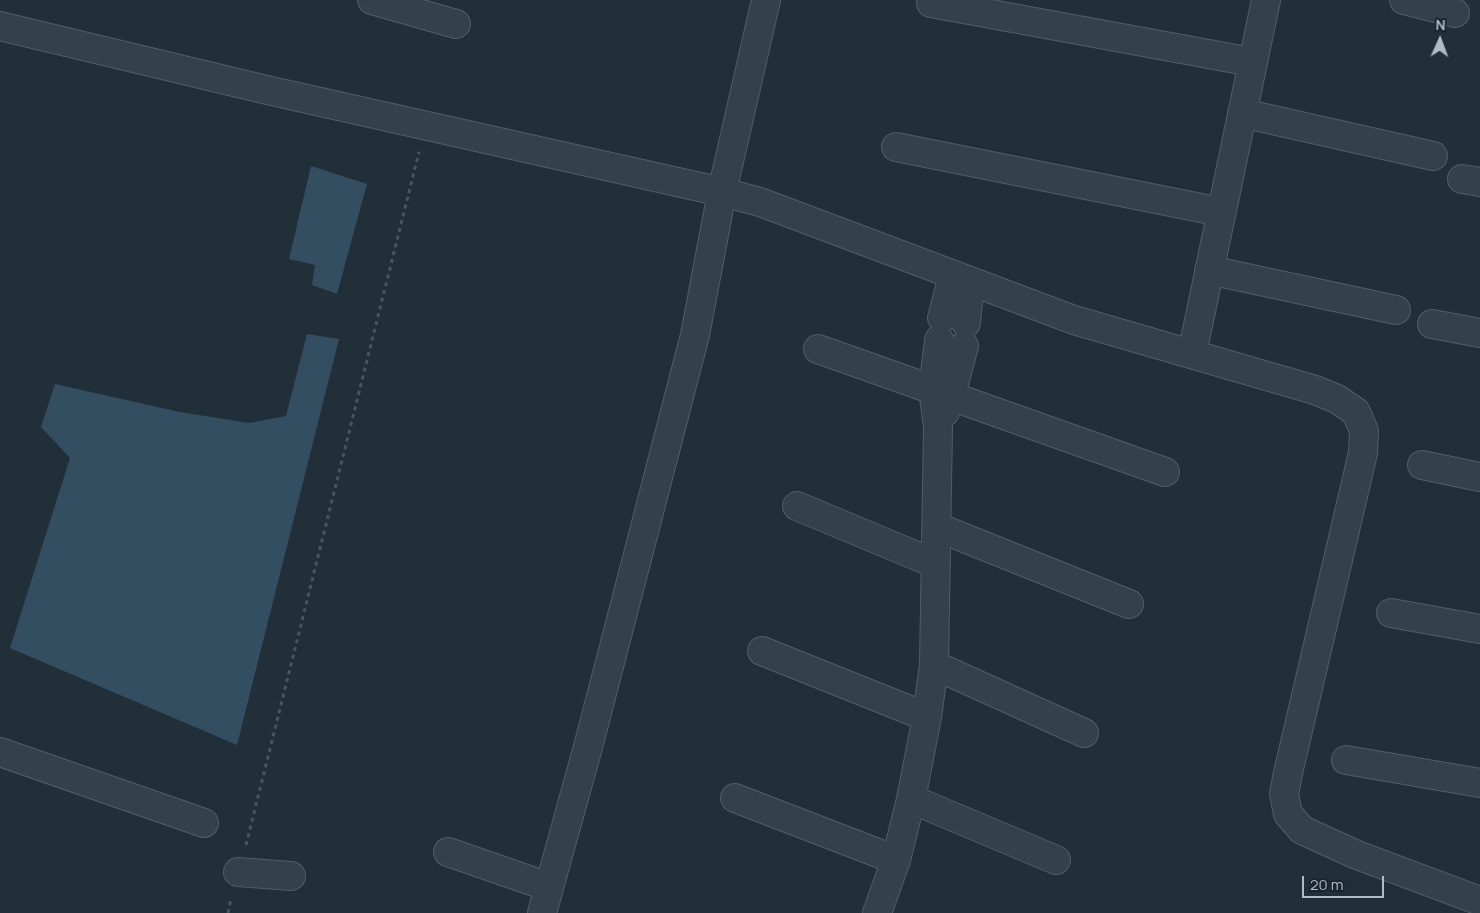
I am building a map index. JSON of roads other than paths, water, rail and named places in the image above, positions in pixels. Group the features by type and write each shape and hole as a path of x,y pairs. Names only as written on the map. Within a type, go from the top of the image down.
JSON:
{"street":[{"path":"372,0 456,24"},
{"path":"542,913 588,747 695,335 722,192 766,0"},
{"path":"1192,354 1266,0"},
{"path":"1404,0 1455,13"},
{"path":"931,4 1252,62"},
{"path":"0,26 267,90 760,202 1074,320 1315,390 1337,399 1356,412 1364,431 1361,463 1288,773 1284,794 1288,814 1302,830 1357,855 1480,901"},
{"path":"1242,113 1433,156"},
{"path":"896,147 1221,212"},
{"path":"1209,270 1396,310"},
{"path":"877,913 896,860 912,799 927,717 934,664 938,427 961,279"},
{"path":"1432,324 1480,333"},
{"path":"818,349 1165,472"},
{"path":"1422,465 1480,476"},
{"path":"797,506 936,564"},
{"path":"937,527 1128,604"},
{"path":"1390,613 1480,629"},
{"path":"762,651 927,717"},
{"path":"934,664 1084,733"},
{"path":"0,752 204,823"},
{"path":"1346,760 1480,783"},
{"path":"735,798 896,860"},
{"path":"912,799 1056,860"},
{"path":"448,852 549,887"},
{"path":"238,872 291,876"}],"water":[{"path":"311,166 367,184 337,294 312,285 315,265 289,259"},
{"path":"307,334 339,339 237,745 10,648 70,458 41,427 55,384 180,412 249,423 286,416"}]}
